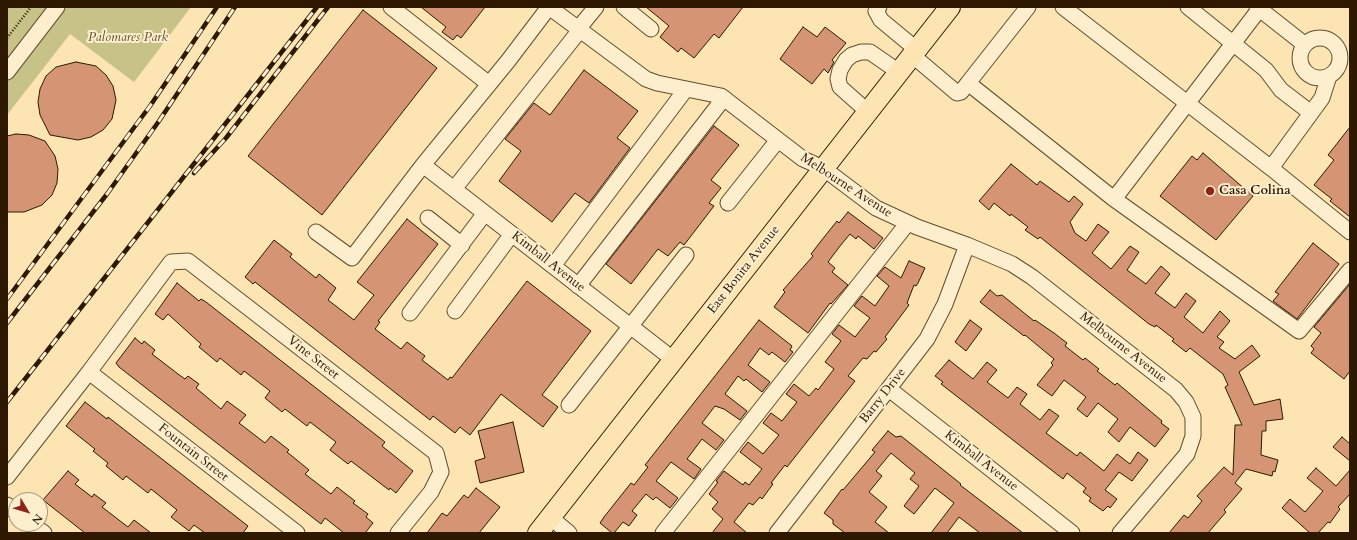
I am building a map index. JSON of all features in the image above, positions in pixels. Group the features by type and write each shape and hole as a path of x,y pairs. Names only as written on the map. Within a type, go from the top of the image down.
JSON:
{"main road":[{"name":"East Bonita Avenue","path":"538,533 950,7"}],"street":[{"path":"7,72 57,7"},
{"path":"391,7 489,84"},
{"path":"316,232 352,258 423,165 549,7"},
{"name":"Melbourne Avenue","path":"549,7 646,79 658,83 711,93 724,98 803,159 823,168 876,208 908,224 967,245 1012,264 1032,277 1176,390 1186,402 1193,417 1192,436 1187,454 1120,533"},
{"path":"454,188 596,7"},
{"path":"624,7 651,29"},
{"path":"879,7 876,11 881,20 957,93 962,92 1028,7"},
{"path":"1063,7 1271,168 1350,232"},
{"path":"1188,7 1266,70 1281,90 1311,113"},
{"path":"1114,199 1234,44 1259,8 1304,44"},
{"path":"1271,168 1322,98 1329,76 1338,67 1345,54 1328,39 1314,38 1304,44 1299,58 1304,71 1315,78 1329,76"},
{"path":"868,111 840,87 838,79 840,70 846,60 852,55 861,52 870,52 899,72"},
{"path":"968,83 1114,199 1299,331 1350,270"},
{"path":"553,266 686,89"},
{"path":"578,286 724,98"},
{"path":"728,203 778,140"},
{"name":"Kimball Avenue","path":"423,165 674,360"},
{"path":"410,313 485,214"},
{"path":"428,218 462,245"},
{"path":"663,533 908,224"},
{"path":"455,311 512,234"},
{"name":"Barry Drive","path":"782,531 927,339 937,322 967,245"},
{"path":"569,405 686,255"},
{"name":"Vine Street","path":"89,372 171,262 188,261 436,453 441,472 431,492 398,533"},
{"path":"7,477 89,372"},
{"name":"Fountain Street","path":"89,372 297,533"},
{"name":"Kimball Avenue","path":"889,389 1072,533"},
{"path":"550,518 569,533"}],"path":[{"path":"7,38 31,7"}],"green space":[{"name":"Palomares Park","path":"7,7 191,7 134,82 70,34 7,115"}],"building":[{"path":"421,7 485,7 461,38 457,35 453,40 442,32 446,27"},
{"path":"646,7 743,7 719,38 714,34 694,58 681,48 678,52 660,37 669,26"},
{"path":"363,10 437,68 322,215 248,156"},
{"path":"803,27 817,37 825,27 846,43 832,60 834,62 828,73 824,69 812,84 780,59"},
{"path":"76,62 96,66 106,75 113,86 116,100 112,119 103,130 91,137 78,140 50,135 40,115 38,102 40,89 46,76 56,67"},
{"path":"584,70 638,111 617,138 630,148 589,203 575,193 552,222 499,181 521,151 505,139 534,103 550,115"},
{"path":"714,126 739,145 711,180 721,188 709,203 714,206 684,245 680,242 668,256 658,249 631,284 606,264"},
{"path":"1350,127 1350,217 1330,201 1332,199 1314,185 1334,160 1328,155"},
{"path":"16,134 29,135 45,141 55,156 58,169 57,183 52,195 42,205 24,212 7,212 7,136"},
{"path":"1203,153 1253,196 1216,240 1160,196 1192,156 1197,160"},
{"path":"1011,164 1037,185 1040,181 1069,202 1074,196 1083,204 1070,222 1075,233 1086,241 1098,224 1109,232 1092,253 1111,269 1130,246 1139,252 1127,270 1146,284 1161,266 1170,274 1155,293 1175,308 1186,293 1196,301 1184,317 1203,333 1220,311 1230,321 1217,337 1224,342 1219,348 1235,359 1252,345 1260,356 1239,372 1254,405 1280,399 1283,419 1266,421 1266,431 1262,431 1261,455 1278,460 1275,472 1273,471 1272,476 1246,469 1235,483 1242,489 1224,510 1226,512 1208,533 1169,533 1184,515 1188,518 1202,501 1197,496 1224,467 1233,475 1235,425 1242,425 1225,387 1228,385 1223,374 1190,348 1186,352 1172,341 1174,339 1156,325 1155,327 1149,324 1040,237 1038,239 1025,230 1028,227 1011,214 1010,216 994,203 989,210 979,201"},
{"path":"848,212 883,238 874,249 858,236 856,239 850,234 840,246 828,262 835,268 832,272 848,285 831,304 830,303 808,333 774,307 785,292 783,290 813,256 811,254 821,241 837,221 839,223"},
{"path":"407,219 438,244 378,321 380,322 375,329 401,349 407,342 425,356 422,360 448,380 450,377 452,378 527,281 591,331 542,395 558,407 543,427 501,394 470,435 460,427 455,433 433,416 430,420 255,282 253,284 245,277 274,240 292,254 290,257 316,278 319,274 336,288 328,300 354,320 374,295 357,282"},
{"path":"1313,243 1339,264 1297,319 1273,301 1279,294 1275,292"},
{"path":"909,261 925,268 918,283 916,286 914,285 907,303 909,305 885,337 887,339 876,352 874,351 867,359 863,358 848,376 855,381 787,467 785,465 771,483 773,484 762,499 760,497 753,505 749,503 734,522 747,533 712,533 723,519 712,509 718,502 709,494 718,482 716,481 724,471 743,485 745,482 749,485 762,469 740,452 748,442 763,454 779,435 763,423 771,413 782,421 797,402 786,394 794,384 809,396 816,388 818,390 834,369 825,362 841,341 832,334 839,325 855,337 870,318 854,306 862,296 875,306 889,286 877,276 885,267 901,278"},
{"path":"177,283 199,301 201,299 206,302 385,442 382,446 413,471 396,493 390,488 389,490 351,461 348,464 330,450 336,442 310,422 307,426 285,409 282,412 265,398 270,391 244,371 241,375 220,358 217,362 199,347 201,344 168,314 163,320 155,314"},
{"path":"1350,284 1350,371 1344,379 1311,353 1314,349 1311,346 1321,333 1314,327"},
{"path":"990,290 997,296 1002,295 1034,321 1035,320 1054,333 1067,343 1065,346 1083,360 1085,358 1099,369 1097,371 1115,385 1117,383 1162,421 1161,423 1169,429 1155,447 1130,427 1119,442 1108,432 1118,419 1098,403 1087,417 1077,409 1086,397 1064,380 1052,396 1037,385 1053,365 1051,363 1054,359 1025,335 1024,336 980,302"},
{"path":"759,320 792,346 790,350 793,352 785,362 772,352 769,355 760,348 748,365 770,382 762,392 746,379 744,381 738,376 725,394 747,411 740,420 724,409 715,406 702,423 724,440 716,450 702,439 687,459 701,469 694,479 671,462 656,481 678,498 670,508 656,497 653,500 646,494 632,511 637,515 629,526 623,522 614,533 612,533 600,523 604,517 631,483 634,485 648,467 645,465"},
{"path":"970,320 982,329 966,351 955,342"},
{"path":"135,338 142,344 144,341 155,350 152,354 178,374 185,379 188,376 199,384 196,388 221,409 227,401 246,415 239,423 265,443 271,436 289,450 287,452 309,470 305,474 331,494 337,487 355,501 353,503 368,514 366,517 373,523 365,533 344,533 325,518 321,524 119,367 116,363"},
{"path":"949,360 973,379 987,362 997,370 987,382 1008,398 1017,387 1027,394 1020,404 1040,420 1049,409 1059,416 1046,433 1077,456 1080,452 1104,471 1117,454 1130,464 1138,452 1148,460 1132,481 1119,472 1105,490 1117,499 1110,508 1108,506 1103,511 1089,501 1091,498 1083,492 1086,488 1067,473 1063,479 941,384 943,382 935,376"},
{"path":"85,402 107,419 108,417 248,526 243,533 205,533 194,525 189,531 171,517 177,510 151,489 148,493 126,476 123,480 106,466 108,463 93,451 95,449 66,426"},
{"path":"513,422 524,472 480,483 475,461 485,458 478,431"},
{"path":"888,431 896,437 901,436 961,484 960,485 1023,533 980,533 959,517 947,533 931,533 954,503 935,488 914,514 904,506 919,486 910,479 915,473 891,453 876,471 882,476 869,492 887,507 875,522 889,533 845,533 833,524 833,520 824,513 842,489 843,490 875,452 872,450"},
{"path":"1342,437 1350,444 1350,461 1333,447"},
{"path":"1316,468 1336,486 1350,470 1350,494 1338,507 1340,509 1330,523 1328,522 1318,533 1310,533 1282,508 1290,499 1305,512 1323,491 1307,478"},
{"path":"68,471 79,480 75,484 92,497 94,494 106,503 102,507 128,527 134,520 151,533 85,533 48,504 48,494"},
{"path":"476,488 500,507 479,533 427,533 442,513 447,516 464,495 468,498"}],"railway":[{"path":"7,299 150,106 217,7"},
{"path":"7,323 107,194 159,121 235,7"},
{"path":"7,402 317,7"},
{"path":"194,173 226,138 328,7"}],"place":[{"name":"Casa Colina","path":"1210,191"}]}
